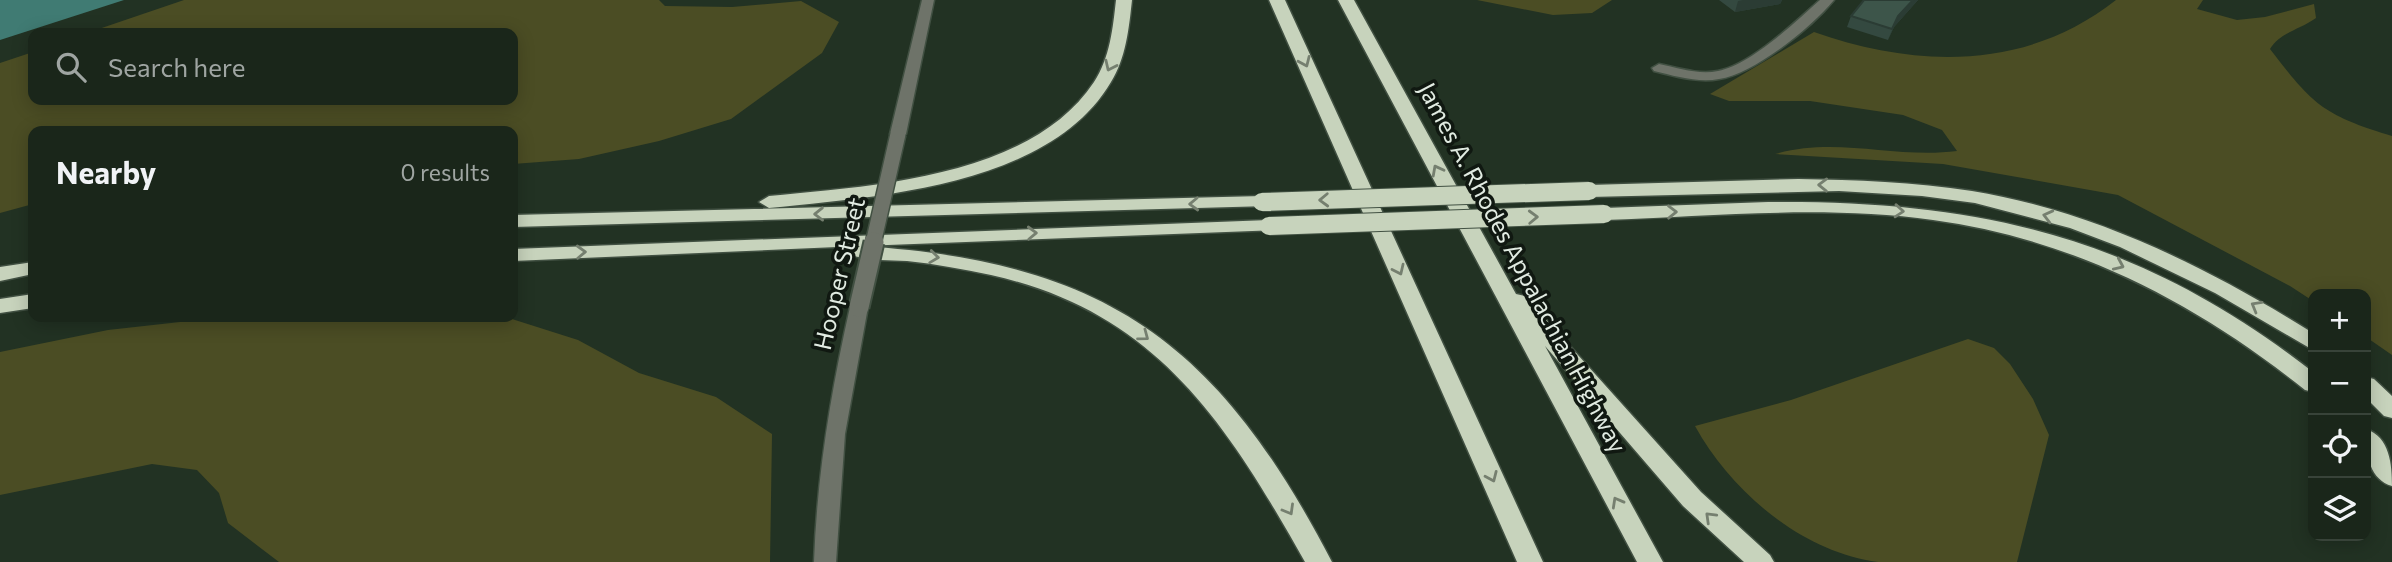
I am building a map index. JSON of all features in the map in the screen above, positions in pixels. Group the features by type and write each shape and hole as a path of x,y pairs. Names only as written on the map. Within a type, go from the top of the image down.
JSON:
{"highway":[{"path":"615,216 859,194 911,186 965,172 1017,152 1056,130 1084,107 1102,84 1115,57 1124,0"},
{"path":"1278,0 1530,562"},
{"name":"James A. Rhodes Appalachian Highway","path":"1346,0 1650,562"},
{"path":"518,221 615,216 1262,202 1847,185 1925,190 1988,201 2059,219 2182,267 2260,308 2308,340"},
{"path":"518,255 744,247 915,237 1604,214 1863,209 1932,214 1990,224 2084,251 2167,286 2226,319 2278,354 2308,380"},
{"path":"744,247 915,254 960,260 1054,286 1097,306 1141,333 1191,374 1265,468 1319,562"},
{"path":"0,274 28,269"},
{"path":"1493,273 1692,499 1762,562"},
{"path":"0,306 28,302"},
{"path":"2371,390 2392,410"},
{"path":"2371,446 2392,477"}],"street":[{"name":"Hooper Street","path":"825,562 831,456 841,386 928,0"},
{"path":"1659,68 1686,74 1722,75 1752,60 1828,0"}],"green space":[{"path":"184,0 659,0 665,6 732,7 801,1 839,22 822,53 731,119 659,141 579,159 518,164 518,126 28,126 28,205 0,213 0,63 28,54 28,105 518,105 518,28 102,28"},
{"path":"1477,0 1612,0 1592,13 1553,15"},
{"path":"2116,0 2203,0 2197,9 2237,20 2265,17 2314,4 2316,18 2285,35 2270,49 2309,96 2321,106 2350,121 2392,136 2392,355 2371,340 2371,289 2308,289 2308,298 2118,195 1943,164 1775,154 1821,147 1934,153 1957,151 1942,130 1903,115 1810,101 1729,101 1710,94 1814,32 1892,52 1969,56 2008,51 2045,40 2081,23"},
{"path":"518,321 578,340 639,373 716,397 772,434 770,562 279,562 228,523 219,493 197,470 152,464 0,495 0,352 108,330 180,322"},
{"path":"1968,339 1994,348 2010,364 2033,399 2049,435 2017,562 1878,562 1822,546 1771,515 1748,495 1710,450 1695,426 1791,400"}],"water":[{"path":"0,0 124,0 37,28 28,28 28,31 0,40"}],"building":[{"path":"1864,0 1913,0 1898,16 1892,29 1851,16"}]}
